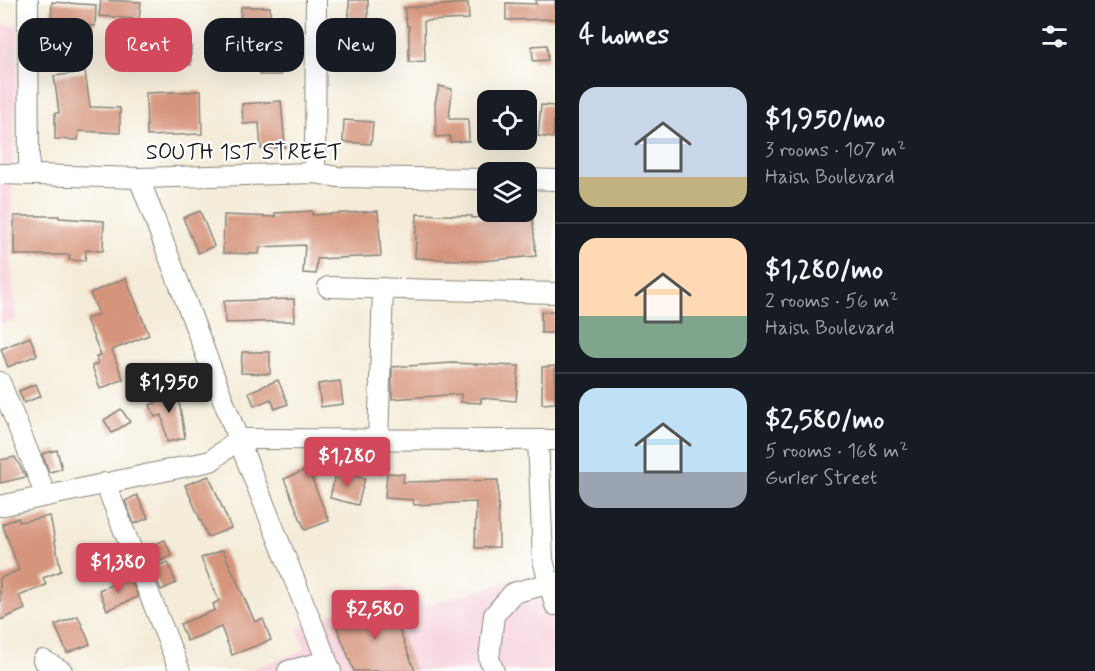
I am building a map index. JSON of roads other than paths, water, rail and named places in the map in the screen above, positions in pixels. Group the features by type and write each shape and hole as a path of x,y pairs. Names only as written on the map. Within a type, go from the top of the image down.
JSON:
{"street":[{"path":"28,0 29,173"},
{"path":"315,173 316,0"},
{"name":"SOUTH 1ST STREET","path":"0,174 29,173 139,178 315,173 338,177 477,179"},
{"path":"139,178 238,439 329,666 288,671"},
{"path":"537,179 555,180"},
{"path":"327,287 555,293"},
{"path":"378,441 383,288"},
{"path":"0,382 46,496"},
{"path":"0,506 211,461 238,439 547,440 543,560 551,582 555,605"},
{"path":"105,483 180,671"},
{"path":"494,671 489,659 494,615 513,593 551,582"},
{"path":"43,660 62,671"}]}
